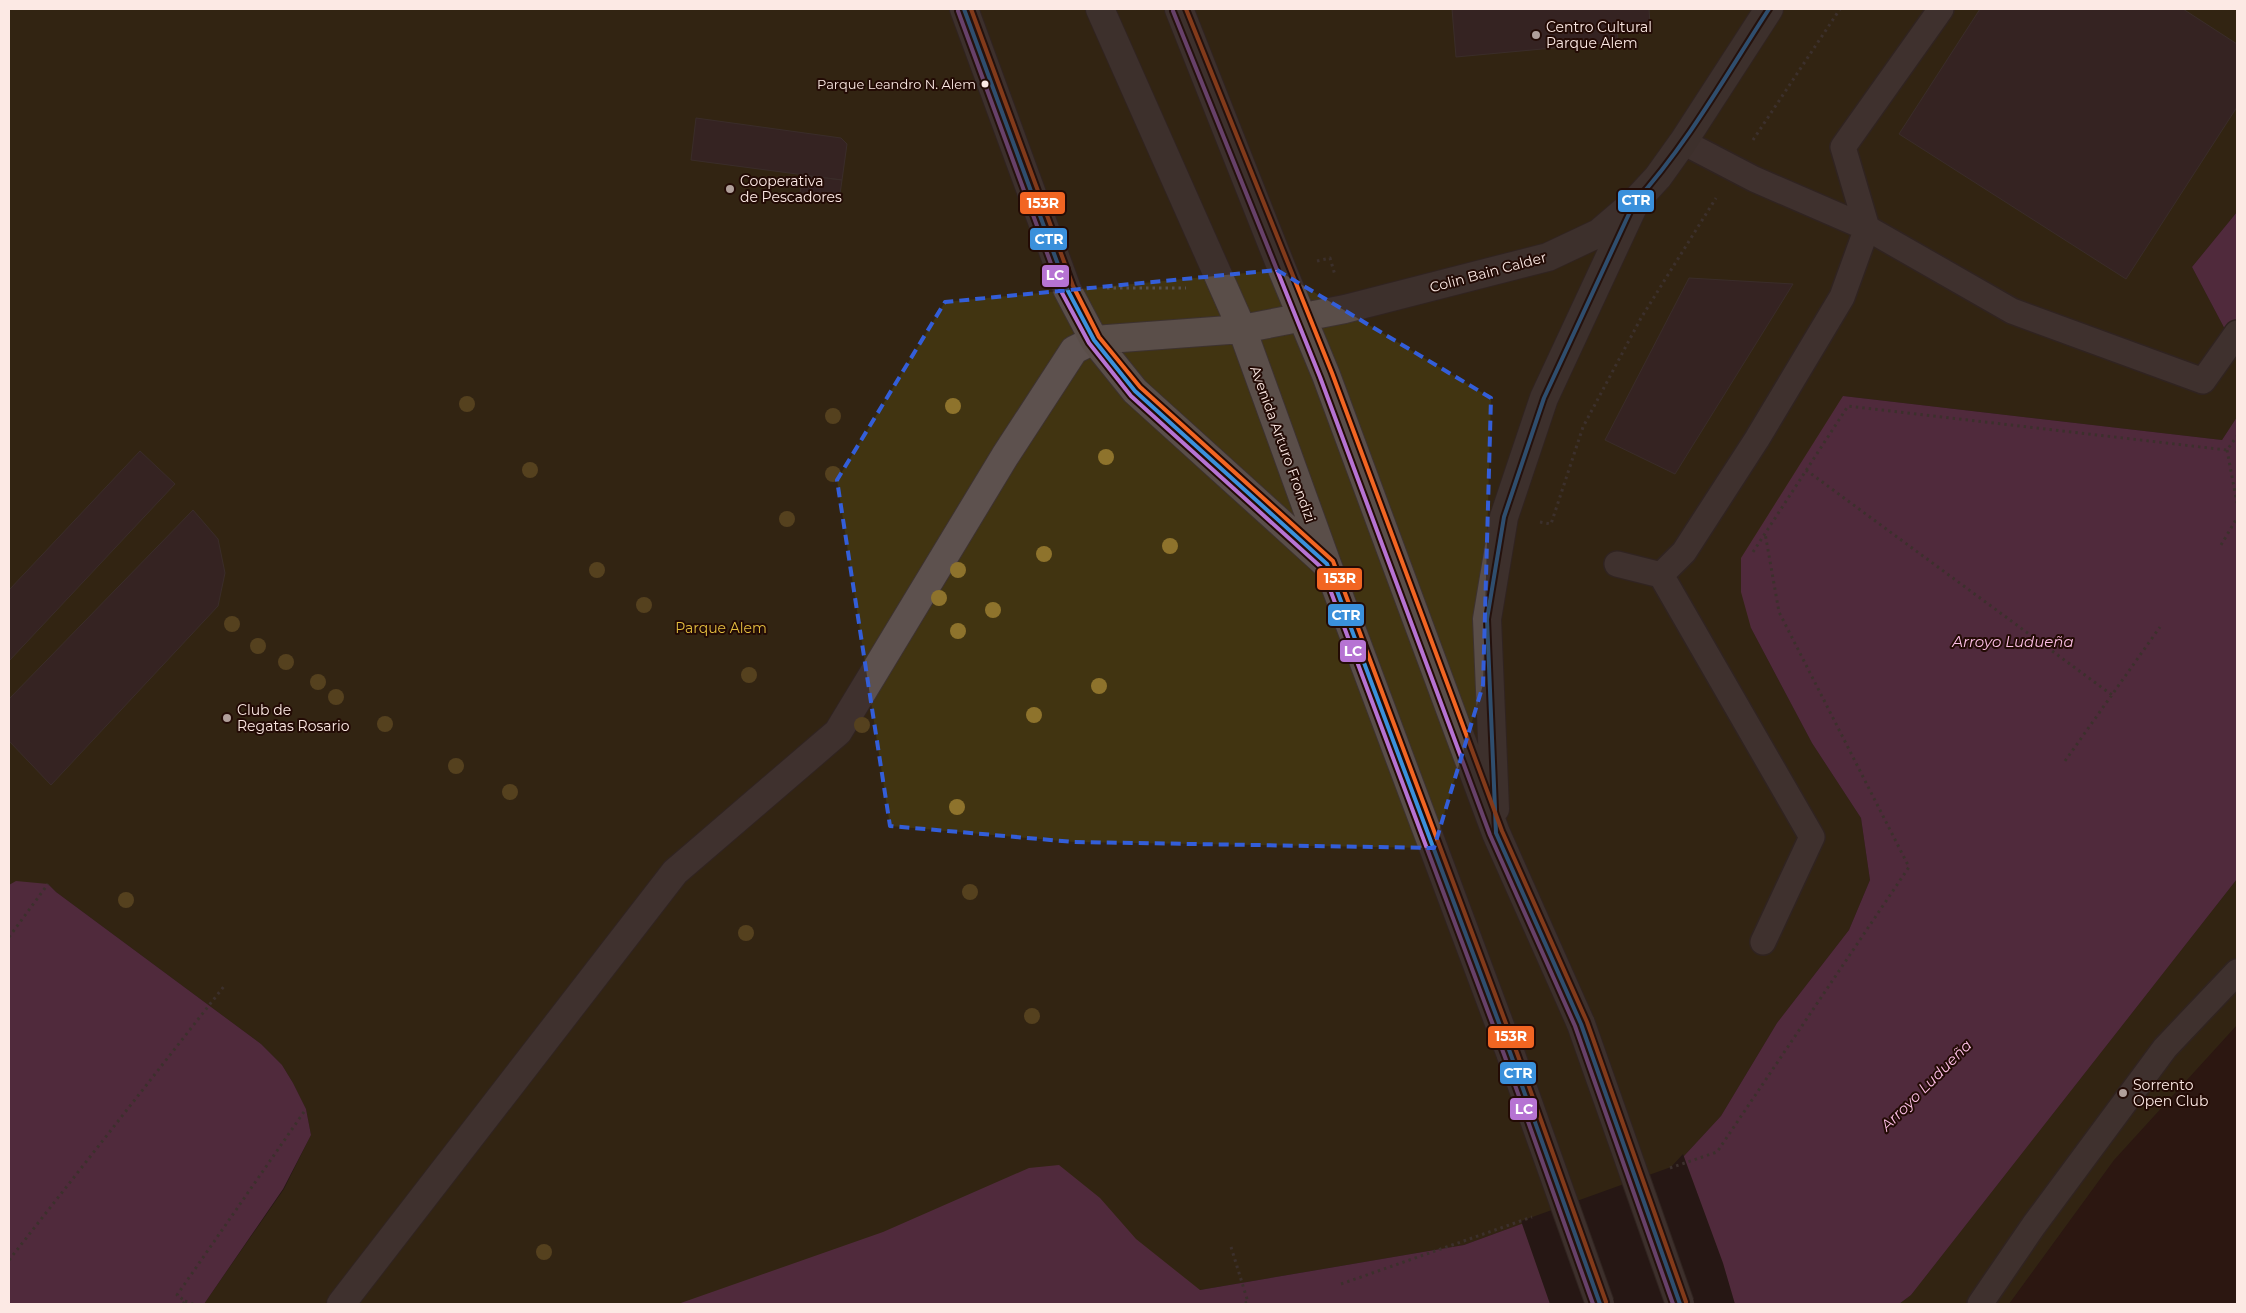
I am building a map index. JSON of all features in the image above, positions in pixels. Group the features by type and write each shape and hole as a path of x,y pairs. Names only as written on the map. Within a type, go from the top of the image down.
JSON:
{"main road":[{"path":"964,9 1067,288 1094,340 1135,391 1327,564"},
{"name":"Avenida Arturo Frondizi","path":"1100,9 1242,329 1327,564 1511,1055 1600,1304"},
{"path":"1179,9 1326,375 1496,833 1581,1024 1680,1304"},
{"name":"Colin Bain Calder","path":"1094,340 1242,329 1354,307 1548,256 1599,233 1634,203 1658,177 1683,142 1769,9"},
{"path":"1496,833 1487,619 1504,517 1544,398 1634,203"}],"street":[{"path":"341,1304 675,872 838,732 1005,456 1074,350 1094,340"}],"lane":[{"path":"1662,574 1684,552 1757,439 1842,297 1867,228 1843,147 1940,9"},
{"path":"1683,142 1734,168 1867,228 2012,311 2203,381 2237,333"},
{"path":"1617,564 1662,574 1812,837 1763,942"},
{"path":"1980,1304 2034,1225 2165,1048 2237,972"}],"path":[{"path":"1551,524 1583,427 1641,318 1734,168 1840,9"},
{"path":"1753,552 1848,406 2227,450"},
{"path":"2237,436 2227,450 2237,503"},
{"path":"1806,470 2112,695"},
{"path":"2222,546 2237,518"},
{"path":"1661,1172 1717,1152 1909,867 1779,612 1765,533"},
{"path":"2065,761 2160,627"},
{"path":"9,937 48,884"},
{"path":"9,1260 226,985"},
{"path":"193,1304 184,1302 177,1295 306,1109"},
{"path":"1341,1284 1538,1214"},
{"path":"1231,1247 1248,1302 1242,1304"}],"highlighted area":[{"path":"1277,270 1491,398 1483,685 1434,848 1074,842 890,826 837,480 945,302"}],"shaded area":[{"path":"2237,1025 2237,1304 2009,1304 2114,1160"}],"green space":[{"name":"Parque Alem","path":"9,9 2237,9 2237,212 2192,267 2237,352 2237,417 2222,440 1843,396 1751,628 1812,743 1861,818 1870,880 1849,930 1777,1023 1721,1116 1672,1169 1464,1245 1200,1290 1168,1304 204,1304 284,1189 311,1135 306,1109 293,1083 282,1065 261,1044 56,892 48,884 9,885"},
{"name":"Sorrento Open Club","path":"2237,879 2237,1025 2114,1160 2009,1304 1899,1304 1911,1295"}],"water":[{"path":"2237,212 2237,352 2192,267"},
{"name":"Arroyo Ludueña","path":"1843,396 2222,440 2237,417 2237,879 1911,1295 1899,1304 678,1304 883,1232 1029,1168 1059,1165 1100,1198 1136,1239 1200,1290 1464,1245 1672,1169 1721,1116 1777,1023 1849,930 1870,880 1861,818 1812,743 1751,628 1741,592 1741,558"},
{"path":"16,881 48,884 56,892 261,1044 282,1065 306,1109 311,1135 283,1189 204,1304 9,1304 9,885"}],"pier":[{"path":"1683,1154 1723,1263 1735,1304 1550,1304 1521,1221 1671,1167"}],"building":[{"name":"Centro Cultural Parque Alem","path":"1452,9 1649,9 1650,25 1617,27 1618,42 1456,57"},
{"path":"1980,9 2183,9 2237,44 2237,107 2126,279 1899,134"},
{"path":"696,118 841,138 847,144 842,180 691,160"},
{"path":"802,175 842,180 839,201 800,195"},
{"path":"1689,278 1793,284 1675,474 1605,440"},
{"path":"140,451 175,484 9,661 9,590"},
{"path":"193,510 218,539 225,573 218,606 51,785 9,741 9,699"}],"transit line":[{"name":"CTR","path":"964,9 1067,289 1094,340 1135,391 1327,564 1511,1055 1600,1304"},
{"name":"153R","path":"971,9 1073,286 1099,337 1140,387 1333,561 1517,1053 1606,1302"},
{"name":"153R","path":"1186,9 1332,373 1502,831 1587,1022 1686,1302"},
{"name":"CTR","path":"1680,1304 1581,1024 1496,833 1487,619 1504,517 1544,398 1634,203 1689,134 1769,9"},
{"name":"LC","path":"958,11 1061,291 1089,343 1131,396 1322,568 1505,1057 1593,1304"},
{"name":"LC","path":"1173,11 1320,377 1490,835 1575,1026 1673,1304"}],"place":[{"name":"Centro Cultural Parque Alem","path":"1536,35"},
{"name":"Parque Leandro N. Alem","path":"985,84"},
{"name":"Cooperativa de Pescadores","path":"730,189"},
{"name":"Club de Regatas Rosario","path":"227,718"},
{"name":"Sorrento Open Club","path":"2123,1093"}]}
